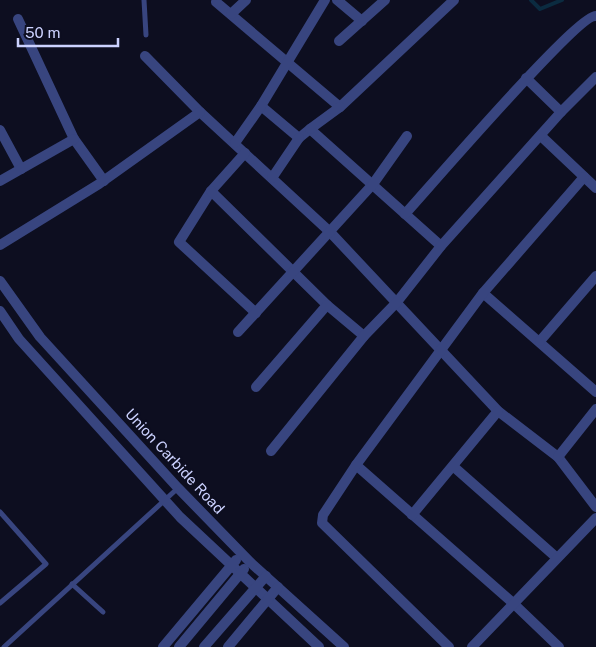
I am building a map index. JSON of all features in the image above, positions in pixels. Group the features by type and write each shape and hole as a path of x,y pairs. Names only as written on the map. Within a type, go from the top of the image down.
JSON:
{"street":[{"path":"230,14 246,0"},
{"path":"235,143 261,106 325,0"},
{"path":"338,0 362,21"},
{"path":"339,41 385,0"},
{"path":"272,178 299,138 340,107 454,0"},
{"path":"216,2 340,107"},
{"path":"405,214 526,78 577,28 590,17 596,16"},
{"path":"18,19 74,139 104,181"},
{"path":"145,56 200,112 330,232 498,411 558,457 596,507"},
{"path":"272,450 364,336 397,302 441,246 596,77"},
{"path":"526,78 562,112"},
{"path":"261,106 299,138"},
{"path":"2,241 104,181 200,112"},
{"path":"310,129 441,246"},
{"path":"0,130 21,169"},
{"path":"238,332 372,184 407,136"},
{"path":"541,136 596,188"},
{"path":"0,181 74,139"},
{"path":"245,152 211,191 179,242 256,313"},
{"path":"449,647 322,523 323,515 356,465 484,293 584,177"},
{"path":"211,191 326,305 364,336"},
{"name":"Union Carbide Road","path":"0,281 40,337 178,488 250,562 344,647"},
{"path":"540,341 594,283"},
{"path":"484,293 596,392"},
{"path":"256,387 326,305"},
{"path":"0,311 19,339 164,500 319,647"},
{"path":"558,457 596,409"},
{"path":"412,515 454,467 498,411"},
{"path":"356,465 513,603 559,647"},
{"path":"454,467 557,558"},
{"path":"472,647 596,518"},
{"path":"163,647 242,553"},
{"path":"179,647 250,562"},
{"path":"204,647 266,576"},
{"path":"228,647 278,587"}],"lane":[{"path":"144,0 146,35"},
{"path":"4,647 178,488"},
{"path":"0,512 46,564 0,603"},
{"path":"72,584 102,612"}],"waterway":[{"path":"531,0 540,9 562,0"}]}
